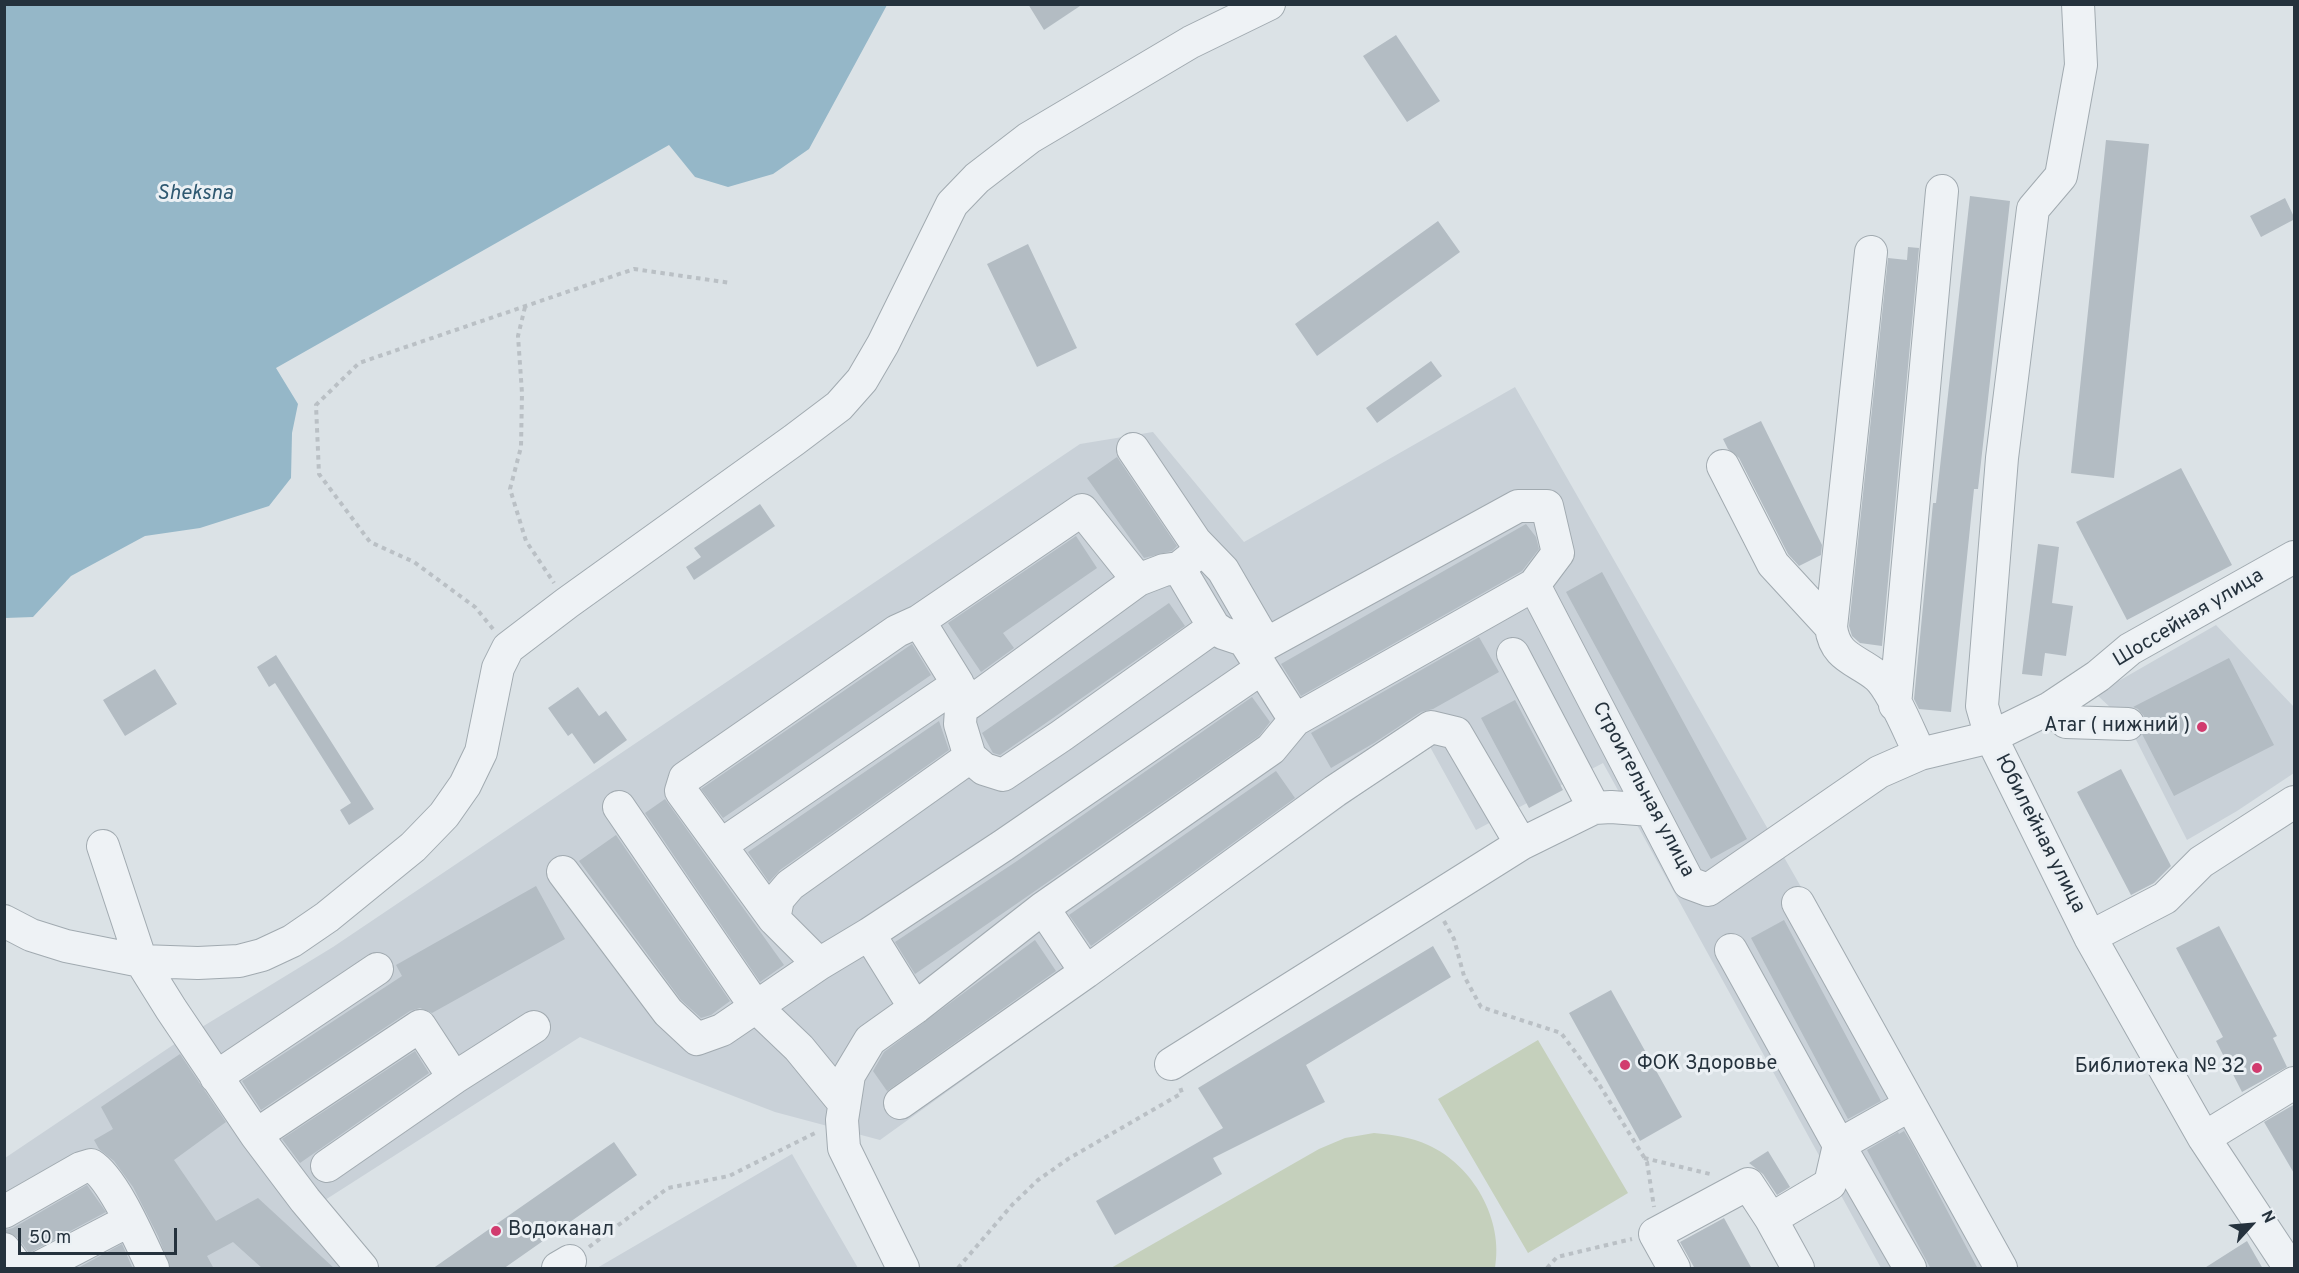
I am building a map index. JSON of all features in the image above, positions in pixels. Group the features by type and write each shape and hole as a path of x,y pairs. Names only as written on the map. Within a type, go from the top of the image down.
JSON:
{"street":[{"path":"4,921 31,935 66,946 141,960 198,963 239,961 262,955 292,941 327,917 413,847 444,815 465,785 481,752 498,668 508,648 839,406 862,380 883,344 952,204 977,178 1039,132 1191,42 1269,4"},
{"path":"1991,737 1982,706 2002,458 2033,209 2061,176 2081,65 2078,4"},
{"path":"1896,705 1942,191"},
{"path":"1871,252 1831,627 1833,640 1842,653 1878,677 1886,687 1920,754"},
{"path":"1133,449 1195,541 1191,558 1214,627 1257,651"},
{"path":"1723,466 1773,564 1831,627"},
{"path":"563,872 668,1012 697,1039 722,1030 819,964 870,934 1004,845 1257,651 1518,506 1547,506 1558,553 1534,585 1295,720 1271,749 1043,909 870,1040 849,1075 843,1112 844,1148 903,1269"},
{"path":"819,964 774,919 681,790 685,778 897,631 919,621 1082,510 1138,580"},
{"name":"Шоссейная улица","path":"1991,737 2050,708 2098,676 2130,649 2295,556"},
{"path":"721,845 965,693 1138,580 1191,558 1223,570 1257,651 1295,720"},
{"name":"Строительная улица","path":"1534,585 1689,883 1708,890 1879,772 1920,754"},
{"path":"919,621 965,693 960,724 970,757 984,770 1003,775 1214,627"},
{"path":"1513,654 1594,808"},
{"path":"2050,708 2066,722 2128,724"},
{"path":"900,1103 1335,792 1431,727 1456,733 1521,843"},
{"name":"Юбилейная улица","path":"1920,754 1991,737 2090,936 2204,1138 2290,1269"},
{"path":"774,919 778,899 790,885 970,757"},
{"path":"2090,936 2164,898 2201,862 2295,802"},
{"path":"619,807 755,1006 799,1048 843,1112"},
{"path":"1171,1064 1521,843 1594,808 1651,810"},
{"path":"103,846 141,960 256,1135 305,1200 362,1269"},
{"path":"1798,903 2001,1269"},
{"path":"1043,909 1086,972"},
{"path":"870,934 915,1008"},
{"path":"1731,950 1910,1269"},
{"path":"216,1077 377,969"},
{"path":"256,1135 420,1026 454,1078"},
{"path":"327,1166 454,1078 534,1027"},
{"path":"2204,1138 2295,1083"},
{"path":"1772,1219 1830,1184 1839,1145 1910,1105"},
{"path":"4,1212 81,1168 91,1165 100,1171 130,1220 153,1269"},
{"path":"1674,1269 1655,1234 1748,1184 1772,1219 1798,1269"},
{"path":"38,1269 130,1220"},
{"path":"4,1249 18,1269"}],"path":[{"path":"508,648 475,607 414,562 370,542 319,474 316,405 359,363 634,269 730,283"},
{"path":"525,306 518,336 522,393 521,447 510,489 526,541 567,603"},
{"path":"1431,899 1454,939 1464,976 1481,1007 1561,1033 1598,1080 1647,1162 1655,1234 1557,1257 1547,1269"},
{"path":"958,1269 1012,1205 1038,1180 1068,1159 1182,1093 1171,1064"},
{"path":"564,1265 668,1188 729,1176 843,1112"},
{"path":"1644,1158 1748,1184"}],"shaded area":[{"path":"1515,387 2019,1268 1881,1268 1603,763 1476,830 1429,745 880,1140 775,1112 580,1037 325,1200 380,1268 5,1268 5,1158 179,1041 333,947 1080,444 1153,432 1244,542"},
{"path":"2216,625 2294,707 2294,773 2237,811 2187,840 2128,724 2096,694"},
{"path":"792,1154 858,1268 597,1268"}],"green space":[{"path":"1538,1040 1628,1193 1528,1253 1438,1099"},
{"path":"1374,1133 1422,1142 1444,1154 1459,1166 1482,1196 1490,1213 1497,1250 1495,1268 1111,1268 1319,1149 1345,1138"}],"water":[{"name":"Sheksna","path":"4,5 887,5 809,149 773,174 728,187 695,177 669,145 276,368 298,404 292,433 291,478 269,506 200,528 145,536 71,576 33,617 5,618"}],"building":[{"path":"1028,4 1083,4 1044,30"},
{"path":"1396,35 1440,101 1407,122 1363,56"},
{"path":"2106,140 2149,144 2114,478 2071,473"},
{"path":"1970,196 2010,201 1978,489 1974,489 1951,712 1919,709 1914,699 1933,503 1936,503"},
{"path":"2285,198 2295,219 2261,237 2250,216"},
{"path":"1438,221 1460,252 1317,356 1295,324"},
{"path":"1028,244 1077,348 1037,367 987,264"},
{"path":"1908,247 1919,248 1882,646 1860,643 1852,636 1849,626 1888,258 1907,260"},
{"path":"1431,361 1442,376 1377,423 1366,408"},
{"path":"1761,421 1822,545 1821,555 1799,566 1788,554 1739,458 1728,449 1723,439"},
{"path":"1117,457 1177,546 1172,551 1144,558 1087,478"},
{"path":"2181,468 2232,565 2127,620 2076,522"},
{"path":"760,504 775,526 694,580 686,567 701,557 694,548"},
{"path":"1526,524 1536,537 1539,549 1522,571 1301,696 1281,664"},
{"path":"1076,536 1097,568 1003,633 1014,648 981,672 948,623"},
{"path":"2038,544 2059,547 2052,603 2073,606 2066,656 2045,653 2042,676 2022,674"},
{"path":"1602,572 1747,839 1711,859 1566,592"},
{"path":"1169,603 1185,626 1000,755 993,753 982,733"},
{"path":"1479,637 1499,672 1433,709 1421,712 1331,768 1311,733"},
{"path":"912,644 931,675 723,818 701,789"},
{"path":"276,655 374,809 349,825 340,810 351,803 275,683 269,687 257,667"},
{"name":"Атаг ( нижний )","path":"2229,658 2274,745 2174,796 2142,734 2146,725 2144,716 2133,707"},
{"path":"155,669 177,704 125,736 103,700"},
{"path":"578,687 599,716 606,711 627,740 594,764 572,733 568,736 548,708"},
{"path":"1252,697 1270,722 1259,736 915,974 895,942 1017,861"},
{"path":"1515,700 1563,790 1529,808 1481,718"},
{"path":"939,721 949,750 780,870 769,882 748,852"},
{"path":"2121,769 2171,866 2154,883 2131,895 2077,792"},
{"path":"1276,771 1295,798 1091,946 1069,915"},
{"path":"665,799 784,965 760,982 645,813"},
{"path":"616,835 730,1001 711,1015 701,1018 681,1000 579,861"},
{"path":"536,886 565,939 432,1013 420,1008 410,1011 261,1110 242,1081 402,976 396,965"},
{"path":"1784,920 1881,1101 1848,1119 1751,938"},
{"path":"2219,926 2277,1036 2273,1038 2287,1067 2242,1092 2216,1041 2223,1037 2176,948"},
{"path":"1035,940 1056,971 887,1091 873,1071 884,1052"},
{"path":"1433,946 1451,977 1306,1065 1325,1102 1213,1158 1222,1174 1115,1235 1096,1201 1223,1128 1198,1088"},
{"name":"ФОК Здоровье","path":"1611,990 1682,1117 1640,1141 1569,1013"},
{"path":"415,1051 429,1073 300,1163 282,1139"},
{"path":"180,1054 226,1122 174,1160 216,1221 258,1198 335,1269 263,1269 233,1242 207,1256 214,1269 171,1269 158,1236 133,1187 114,1161 99,1149 94,1140 113,1129 101,1107"},
{"path":"2295,1104 2295,1175 2264,1122"},
{"path":"1904,1131 1978,1269 1931,1269 1867,1150 1898,1132 1899,1134"},
{"path":"614,1142 637,1175 503,1269 432,1269"},
{"path":"1768,1151 1790,1187 1777,1195 1763,1174 1749,1163"},
{"path":"87,1185 106,1212 29,1253 18,1238 6,1232 5,1230 13,1228"},
{"path":"1724,1218 1752,1269 1695,1269 1680,1242"},
{"path":"2247,1241 2263,1269 2203,1269"},
{"path":"122,1244 133,1269 76,1269"}],"place":[{"name":"Атаг ( нижний )","path":"2202,727"},
{"name":"ФОК Здоровье","path":"1625,1065"},
{"name":"Библиотека № 32","path":"2257,1068"},
{"name":"Водоканал","path":"496,1231"}]}
